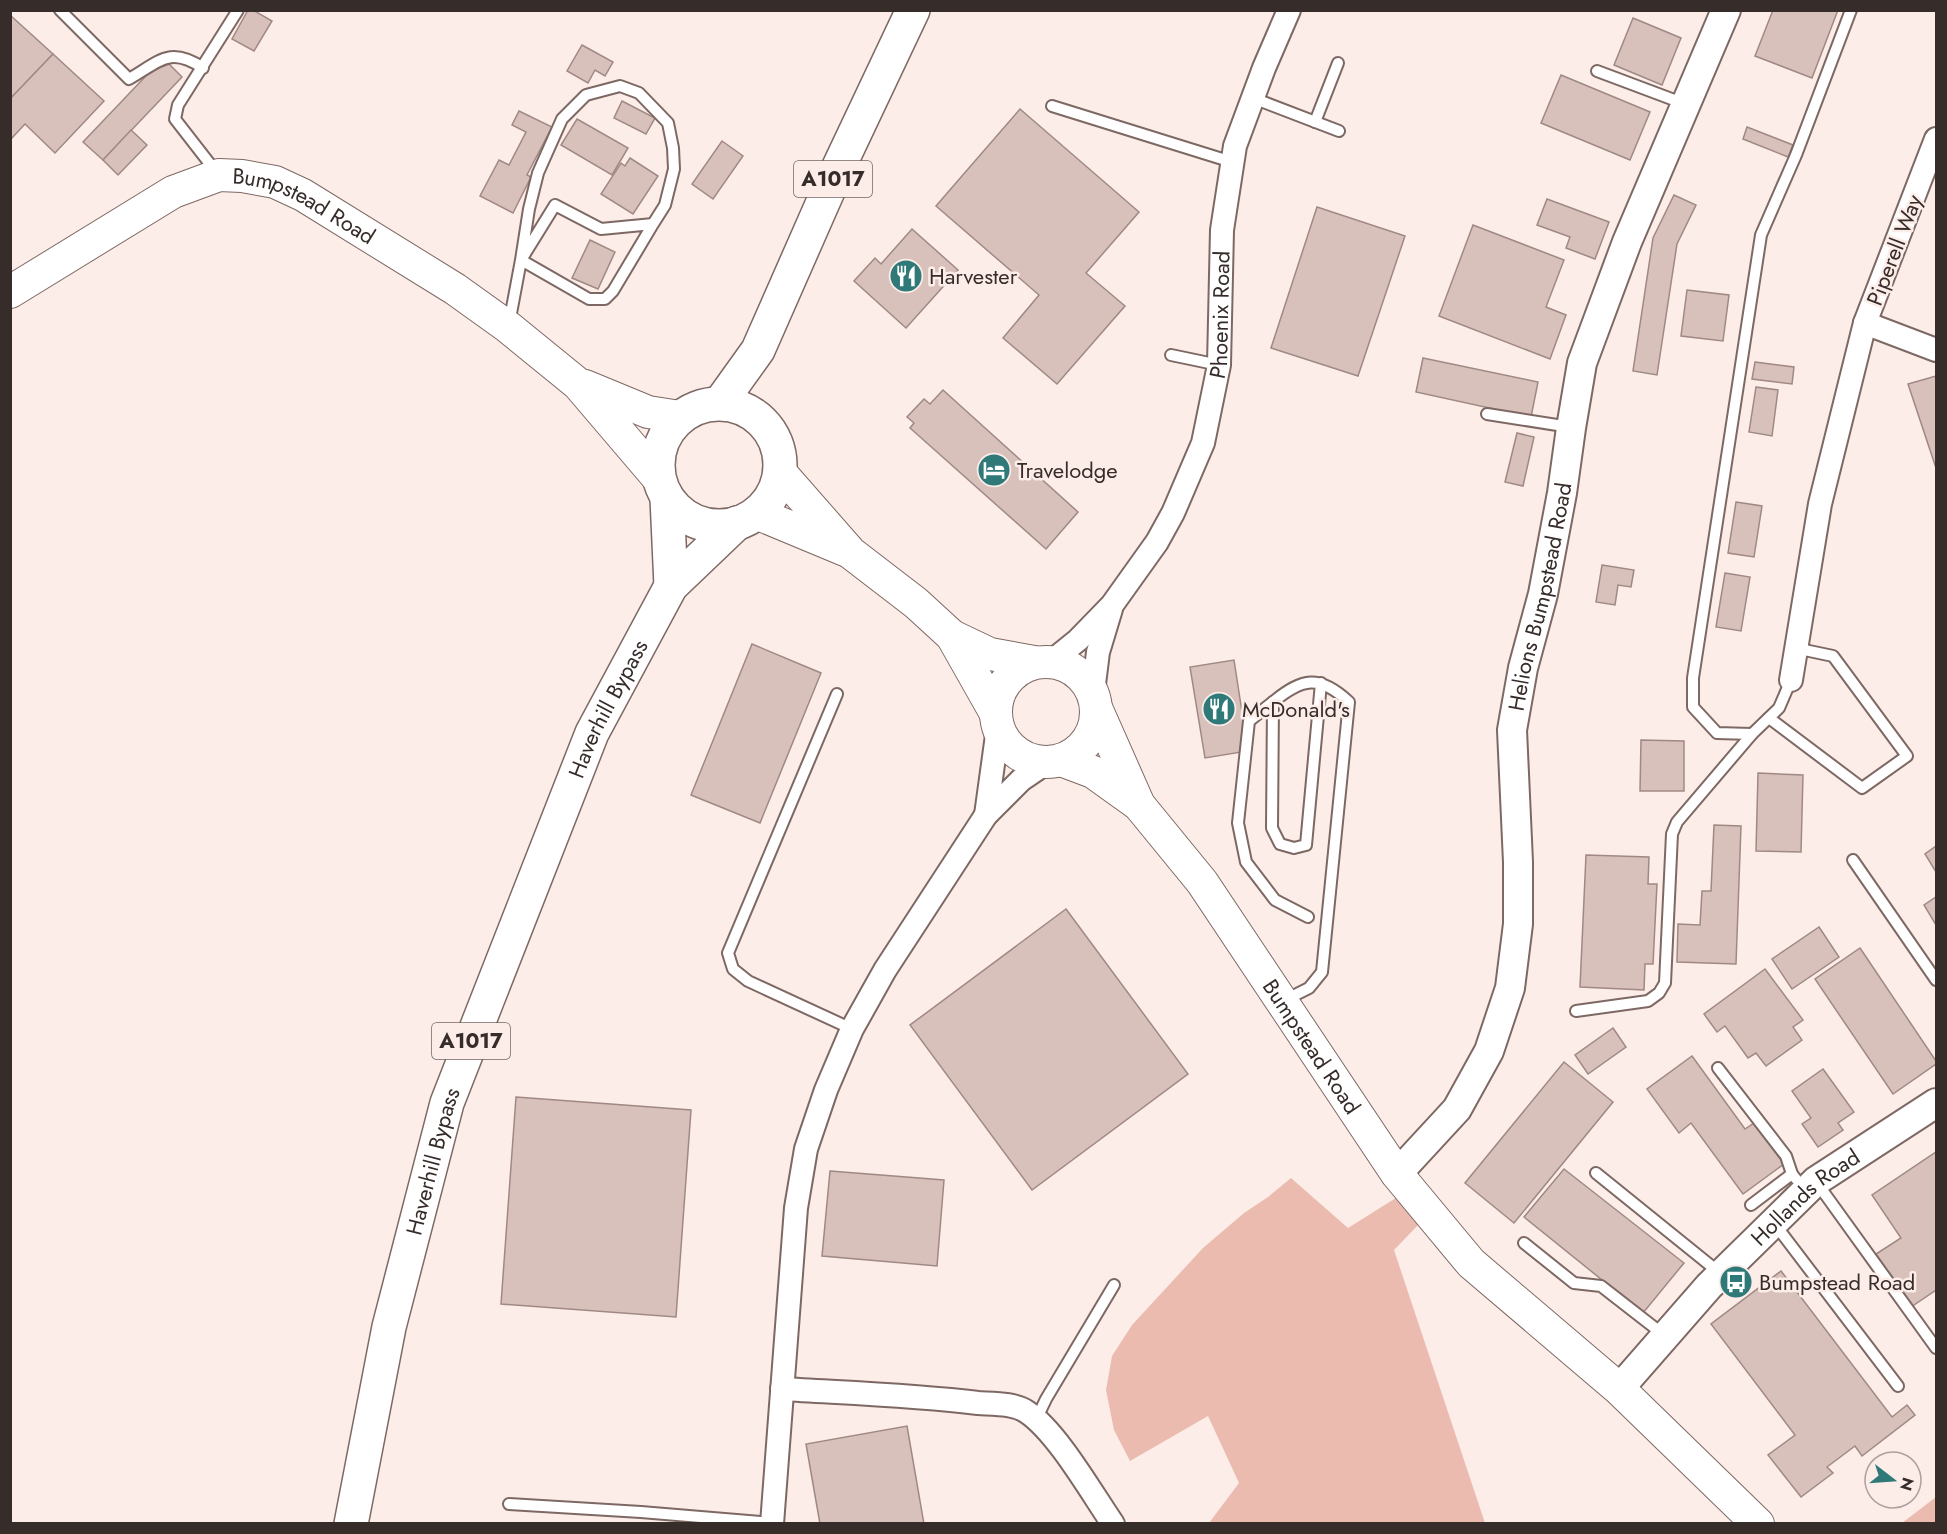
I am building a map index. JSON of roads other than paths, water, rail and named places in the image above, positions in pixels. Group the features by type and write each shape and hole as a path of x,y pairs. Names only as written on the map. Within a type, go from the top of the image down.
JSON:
{"main road":[{"name":"A1017","path":"720,404 758,350 835,175 912,10"},
{"name":"Bumpstead Road","path":"10,292 173,192 219,175 242,176 275,182 303,195 455,289 508,327 578,384 663,488"},
{"name":"A1017","path":"755,416 758,350"},
{"name":"Bumpstead Road","path":"578,384 648,412 680,417"},
{"path":"663,488 682,514 701,523 716,526 747,518 770,497 780,472 778,450 770,431 755,416 736,406 720,404 699,407 680,417 666,433 659,453 671,586"},
{"path":"780,472 851,553 916,603 952,636 990,654 1069,666 1083,677 1095,701 1095,728 1086,743 1075,754 1054,762 1031,760 1017,754 1006,743 997,720 952,636"},
{"path":"747,518 851,553"},
{"name":"Haverhill Bypass","path":"351,1524 389,1327 447,1103 592,733 671,586 747,518"},
{"path":"997,720 998,696 1006,681 1018,669 1043,662"},
{"name":"Bumpstead Road","path":"1095,701 1139,805"},
{"name":"Bumpstead Road","path":"1054,762 1093,772 1139,805 1202,882 1397,1174 1471,1263 1619,1389 1758,1524"}],"street":[{"name":"Phoenix Road","path":"1043,662 1078,640 1112,605 1157,542 1173,513 1203,443 1219,365 1222,230 1232,162 1235,147 1253,98 1289,10"},
{"name":"Helions Bumpstead Road","path":"1397,1174 1457,1108 1489,1051 1510,988 1518,924 1518,862 1512,730 1523,668 1543,594 1560,505 1582,363 1627,242 1726,10"},
{"name":"Piperell Way","path":"1936,139 1865,323 1936,350"},
{"path":"1791,680 1820,504 1865,323"},
{"name":"Phoenix Road","path":"1095,701 1098,652 1112,605"},
{"path":"986,815 997,720"},
{"path":"772,1523 796,1208 806,1149 826,1090 852,1029 885,970 986,815 1021,780 1054,762"},
{"name":"Hollands Road","path":"1619,1389 1722,1274 1773,1223 1804,1182 1936,1103"},
{"path":"782,1389 947,1399 1012,1407 1025,1411 1058,1444 1113,1524"}],"lane":[{"path":"60,10 129,79 171,55 190,59 203,68"},
{"path":"219,175 175,119 178,105 238,10"},
{"path":"1752,734 1717,733 1693,707 1693,678 1761,235 1796,154 1851,10"},
{"path":"1315,122 1338,63"},
{"path":"1597,71 1686,105"},
{"path":"508,327 529,209 538,173 562,118 586,95 620,86 639,93 668,123 674,148 674,169 665,205 613,291 605,299 589,299 521,260"},
{"path":"1253,98 1339,131"},
{"path":"1053,106 1232,162"},
{"path":"521,260 555,205 601,229 653,224"},
{"path":"1171,355 1219,365"},
{"path":"1488,414 1571,428"},
{"path":"1769,718 1862,788 1907,756 1833,656 1795,648"},
{"path":"1576,1011 1647,1001 1659,993 1665,983 1672,834 1677,822 1752,734 1779,708 1791,680"},
{"path":"1281,1001 1309,988 1322,972 1349,702 1338,692 1321,683 1301,683 1288,690 1249,721 1238,823 1246,862 1251,870 1275,900 1308,917"},
{"path":"1273,702 1272,828 1280,844 1294,848 1306,845 1310,822 1321,683"},
{"path":"837,694 728,953 733,969 748,981 852,1029"},
{"path":"1854,860 1936,980"},
{"path":"1718,1068 1804,1182 1936,1348"},
{"path":"1596,1173 1722,1274"},
{"path":"1751,1204 1804,1182"},
{"path":"1773,1223 1898,1386"},
{"path":"1524,1243 1574,1283 1601,1286 1666,1337"},
{"path":"1036,1420 1046,1399 1114,1285"},
{"path":"509,1504 772,1523"}],"place":[{"name":"Harvester","path":"906,276"},
{"name":"Travelodge","path":"994,470"},
{"name":"McDonald's","path":"1219,709"},
{"name":"Bumpstead Road","path":"1736,1282"}]}
